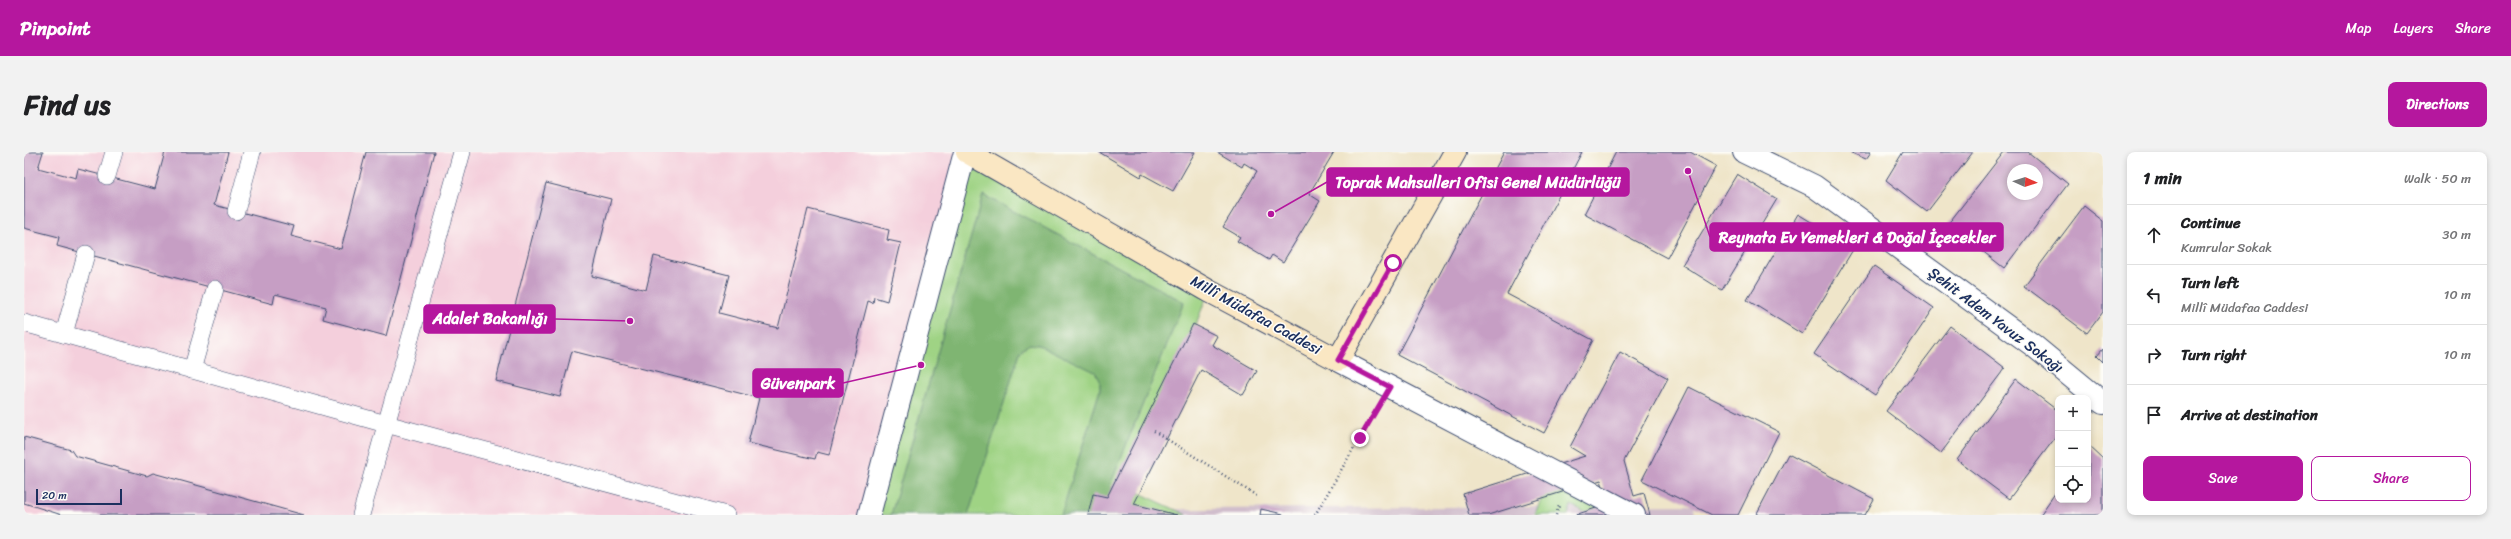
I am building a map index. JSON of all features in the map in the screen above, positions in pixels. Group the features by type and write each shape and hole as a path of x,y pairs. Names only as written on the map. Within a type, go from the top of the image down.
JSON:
{"main road":[{"name":"Millî Müdafaa Caddesi","path":"966,152 1210,291 1338,360"},
{"path":"1338,360 1455,152"}],"street":[{"path":"869,515 966,152"},
{"name":"Şehit Adem Yavuz Sokağı","path":"1744,152 1814,186 2034,346 2103,403"},
{"name":"Millî Müdafaa Caddesi","path":"1338,360 1634,515"}],"lane":[{"path":"107,176 114,152"},
{"path":"236,211 252,152"},
{"path":"361,515 462,152"},
{"path":"64,334 86,254"},
{"path":"192,370 215,289"},
{"path":"24,323 386,424 726,515"}],"path":[{"path":"1315,515 1390,387"},
{"path":"1154,431 1257,496"}],"shaded area":[{"path":"24,152 965,152 869,515 24,515"},
{"path":"1694,505 1695,515 1084,515 1084,510"}],"green space":[{"path":"965,152 1209,291 1131,489 1187,515 1133,515 1120,510 1110,485 1184,302 983,195 891,515 869,515"},
{"path":"983,195 1184,302 1110,485 1120,510 1133,515 1061,515 1100,390 1100,380 1095,372 1039,345 1030,344 1021,349 968,515 891,515"},
{"path":"1029,344 1039,345 1096,372 1100,380 1100,390 1061,515 968,515 1021,349"},
{"path":"1552,472 1634,515 1590,515 1571,505 1568,515 1535,515"}],"building":[{"path":"24,152 43,152 38,168 76,178 78,169 155,189 165,152 228,152 214,205 294,226 291,236 341,249 366,152 434,152 386,336 323,319 326,307 275,294 273,304 57,246 59,237 24,228"},
{"path":"1099,152 1195,152 1173,191 1142,174 1141,177"},
{"path":"1217,152 1334,152 1309,194 1320,201 1283,262 1272,255 1269,260 1237,241 1240,237 1223,227 1257,171 1244,163 1242,167"},
{"path":"1504,152 1582,152 1507,294 1593,340 1544,433 1397,355"},
{"path":"1616,152 1690,152 1716,166 1667,258 1584,214"},
{"path":"1849,152 1871,152 1866,159"},
{"path":"1903,152 1973,152 1927,212 1886,180"},
{"path":"2004,152 2028,152 2043,164 2068,184 2004,268 1948,224"},
{"path":"1737,174 1777,199 1722,290 1682,265"},
{"path":"546,183 611,199 592,276 646,290 654,256 729,275 719,313 778,328 808,209 889,230 887,240 901,243 887,301 874,297 873,303 868,301 829,455 817,452 815,459 748,443 759,398 572,351 560,397 496,381"},
{"path":"2084,206 2103,221 2103,312 2087,333 2024,286"},
{"path":"1798,214 1854,248 1802,334 1747,300"},
{"path":"1874,266 1934,308 1875,395 1814,354"},
{"path":"1193,324 1217,336 1212,345 1257,371 1243,395 1201,370 1134,504 1177,515 1088,515 1093,494 1107,497"},
{"path":"1950,326 2005,368 1941,453 1886,411"},
{"path":"2103,349 2103,362 2097,356"},
{"path":"1620,352 1668,378 1624,461 1634,496 1644,493 1650,515 1575,515 1608,504 1601,480 1488,515 1469,515 1463,494 1585,456 1570,447"},
{"path":"2016,379 2055,409 2055,438 2009,499 1957,460"},
{"path":"1689,387 1779,432 1738,515 1712,515 1642,480"},
{"path":"24,437 71,450 75,456 147,476 153,473 304,515 62,515 24,503"},
{"path":"2091,448 2103,459 2103,515 2040,515 2055,493 2055,503 2091,503"},
{"path":"1788,454 1874,499 1865,515 1756,515"},
{"path":"1261,509 1283,514 1283,515 1260,515"}],"place":[{"name":"Reynata Ev Yemekleri & Doğal İçecekler","path":"1688,171"},
{"name":"Toprak Mahsulleri Ofisi Genel Müdürlüğü","path":"1271,214"},
{"name":"Adalet Bakanlığı","path":"630,321"},
{"name":"Güvenpark","path":"921,365"}],"route":[{"path":"1360,438 1390,387 1338,360 1393,263"}]}
